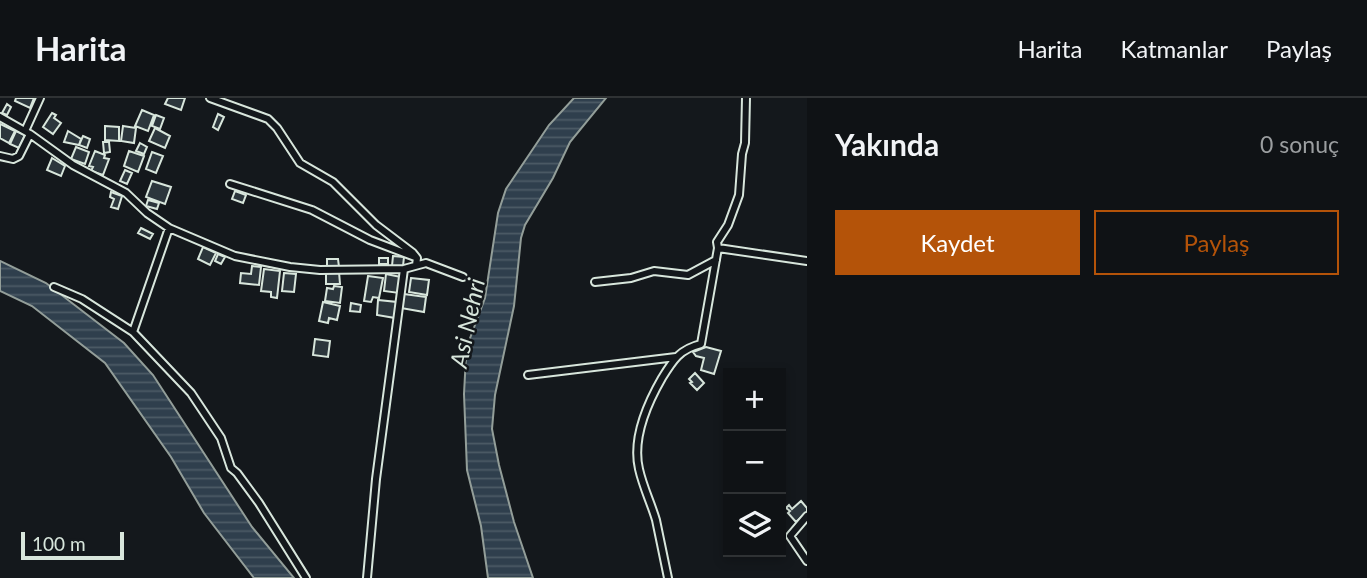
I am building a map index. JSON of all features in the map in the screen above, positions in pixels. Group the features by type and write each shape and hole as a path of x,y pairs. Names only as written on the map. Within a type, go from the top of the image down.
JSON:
{"street":[{"path":"0,156 13,159 19,156 40,98"},
{"path":"210,98 268,119 300,163 342,189 416,261"},
{"path":"668,578 655,519 639,468 638,442 642,422 676,357 687,348 701,344 717,242 728,225 739,195 745,143 746,98"},
{"path":"0,117 73,165 126,192 147,213 169,228 219,250 255,261 320,270 404,269 416,261"},
{"path":"230,184 312,210 416,261 463,277"},
{"path":"133,332 169,228"},
{"path":"718,248 807,261"},
{"path":"596,282 631,278 654,271 688,275 716,260"},
{"path":"367,578 376,479 404,269"},
{"path":"54,287 82,299 133,332 191,393 221,438 231,468 259,503 306,578"},
{"path":"528,375 676,357"},
{"path":"807,516 790,536 807,561"}],"water":[{"path":"574,98 606,98 570,142 553,178 525,225 521,238 514,306 495,395 492,429 514,522 533,578 488,578 481,526 467,470 464,394 466,356 485,298 498,213 506,189 549,125"},
{"path":"0,261 46,283 124,343 153,375 252,527 294,578 254,578 204,513 171,457 105,363 32,306 0,291"}],"building":[{"path":"16,98 34,98 30,108 15,101"},
{"path":"168,98 185,98 181,110 165,104"},
{"path":"7,104 11,107 7,115 2,113"},
{"path":"142,110 154,115 148,131 135,126"},
{"path":"52,113 61,123 53,134 43,127"},
{"path":"218,114 224,117 218,130 213,127"},
{"path":"156,115 164,118 160,129 152,126"},
{"path":"0,124 15,131 9,143 0,138"},
{"path":"105,126 119,127 119,141 105,140"},
{"path":"123,126 136,128 134,143 121,141"},
{"path":"155,128 170,136 165,148 149,141"},
{"path":"16,131 25,135 19,148 10,144"},
{"path":"68,131 81,139 79,145 64,142"},
{"path":"83,136 90,139 87,148 79,145"},
{"path":"103,142 109,142 110,152 104,153"},
{"path":"140,143 147,147 144,154 136,151"},
{"path":"76,147 89,152 85,164 71,159"},
{"path":"95,151 109,159 103,175 91,171 93,167 89,166"},
{"path":"129,151 144,156 138,172 124,166"},
{"path":"152,152 163,156 156,173 146,169"},
{"path":"52,158 65,166 61,176 47,170"},
{"path":"125,170 132,173 127,184 120,181"},
{"path":"152,181 171,187 165,204 146,197"},
{"path":"235,191 246,195 243,203 232,199"},
{"path":"111,192 122,196 118,209 111,207 114,199 110,197"},
{"path":"148,200 159,203 157,209 146,206"},
{"path":"141,228 153,234 150,239 138,233"},
{"path":"203,247 216,253 210,265 198,259"},
{"path":"218,254 225,257 221,264 215,261"},
{"path":"393,256 404,257 403,266 392,266"},
{"path":"379,258 388,258 388,264 379,264"},
{"path":"327,259 338,259 339,267 327,267"},
{"path":"252,266 261,267 259,285 240,283 241,273 251,274"},
{"path":"264,269 280,271 277,298 271,297 271,292 261,291"},
{"path":"326,272 339,272 340,284 326,284"},
{"path":"284,273 296,274 294,292 282,291"},
{"path":"386,274 401,277 399,293 384,291"},
{"path":"368,276 383,278 379,298 373,297 371,302 364,301"},
{"path":"411,278 429,280 427,295 409,292"},
{"path":"334,286 342,287 340,303 325,301 327,288 333,289"},
{"path":"404,294 426,297 424,312 401,308"},
{"path":"378,300 397,302 395,318 377,315"},
{"path":"323,302 340,306 337,320 329,318 328,323 319,321"},
{"path":"351,303 361,305 360,312 350,311"},
{"path":"315,339 330,341 328,357 313,355"},
{"path":"706,347 721,351 714,374 701,370 704,358 693,352"},
{"path":"695,373 704,383 697,390 689,379"},
{"path":"801,501 807,512 796,522 786,508 789,505 792,509"}],"water label":[{"name":"Asi Nehri","path":"468,323"}]}
